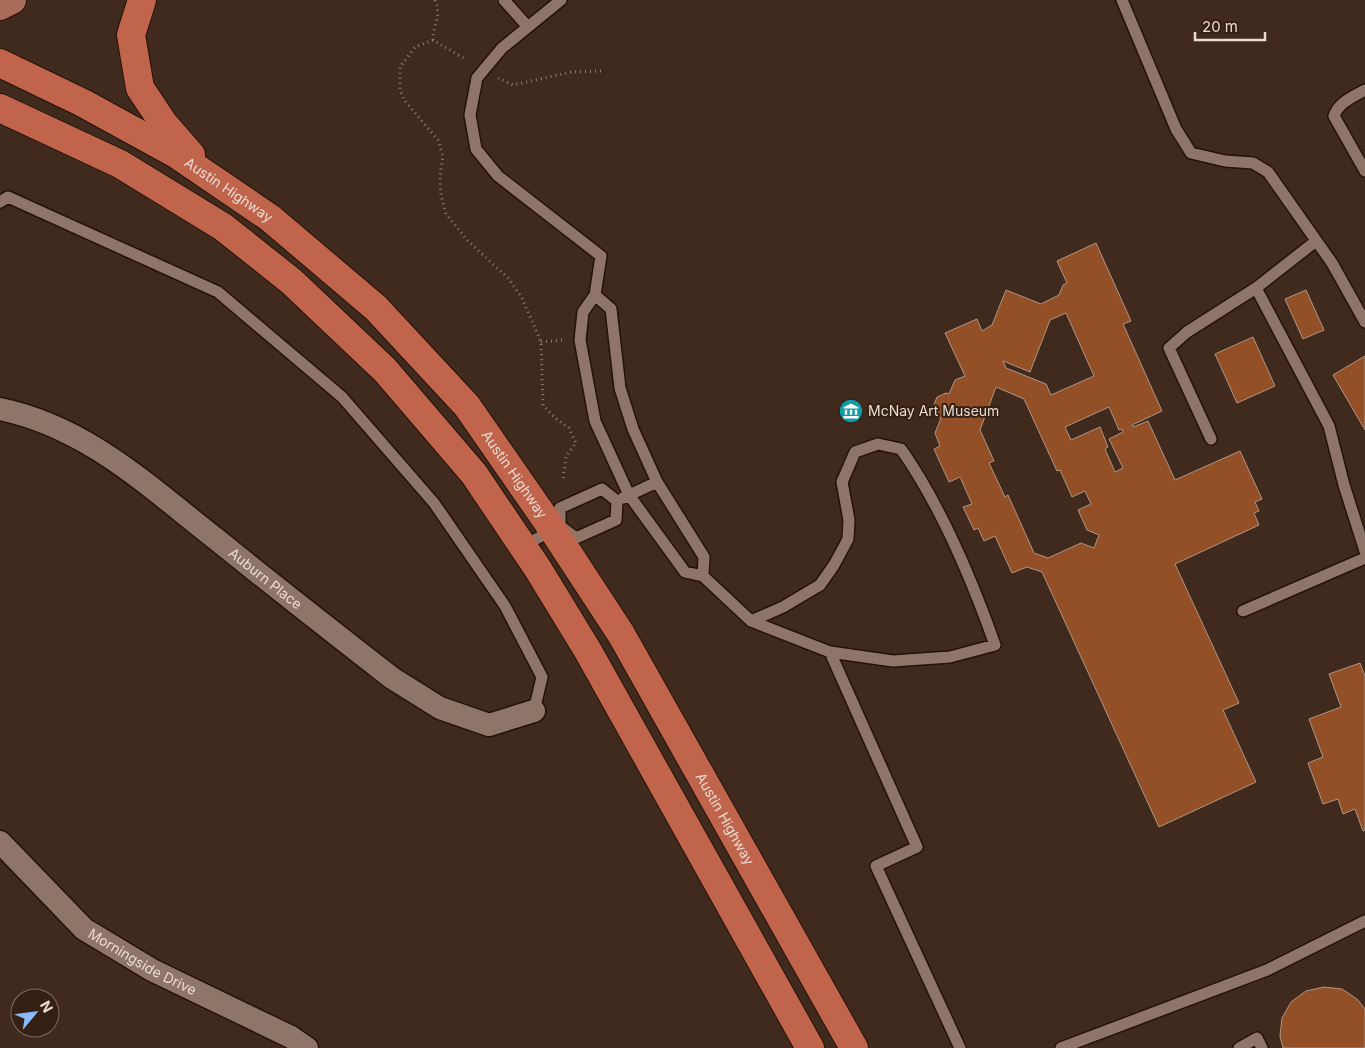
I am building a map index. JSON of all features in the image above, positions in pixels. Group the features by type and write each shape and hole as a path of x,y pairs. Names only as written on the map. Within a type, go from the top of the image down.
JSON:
{"main road":[{"path":"142,0 132,36 140,88 164,124 216,182"},
{"name":"Austin Highway","path":"0,63 83,103 176,154 270,218 376,308 467,406 557,528 621,634 854,1048"},
{"path":"0,108 28,119 120,164 224,227 291,281 385,370 474,474 523,546 588,652 810,1048"},
{"path":"0,118 28,119"}],"street":[{"path":"0,6 12,0"},
{"name":"Auburn Place","path":"0,409 52,424 106,453 392,678 440,708 489,725 534,711"},
{"name":"Morningside Drive","path":"0,842 84,929 152,970 291,1037 307,1048"}],"lane":[{"path":"504,0 528,27"},
{"path":"561,0 502,48 477,78 470,115 476,149 498,176 601,256 595,295 583,312 580,340 582,362 595,421 629,495 685,572 703,576 751,621 830,652 893,661 950,657 995,646 977,595 919,474 901,449 878,444 854,452 842,482 849,520 848,539 834,565 820,585 783,608 751,621"},
{"path":"1122,0 1176,129 1190,153 1225,161 1253,163 1268,172 1332,263 1365,322"},
{"path":"1365,90 1342,105 1334,116 1365,171"},
{"path":"0,202 8,197 218,292 342,397 434,503 505,606 542,678 534,711"},
{"path":"1211,439 1169,348 1187,332 1256,288 1316,241"},
{"path":"1256,288 1329,426 1344,485 1365,551"},
{"path":"595,295 611,309 620,388 633,429 656,482 704,557 703,576"},
{"path":"617,502 656,482"},
{"path":"557,528 560,508 598,490 602,489 617,502"},
{"path":"557,528 576,538 592,532 616,520 617,502"},
{"path":"523,546 557,528"},
{"path":"1243,611 1365,558"},
{"path":"830,652 918,847 876,866 960,1048"},
{"path":"1061,1048 1267,970 1365,921"},
{"path":"1239,1048 1257,1038 1262,1048"}],"path":[{"path":"434,40 433,31 439,10 435,0"},
{"path":"434,40 465,59"},
{"path":"434,40 415,47 400,67 400,89 404,100 438,140 443,156 440,176 441,196 446,214 468,241 508,278 522,298 541,342 543,405 555,418 569,428 576,443 566,456 563,480"},
{"path":"491,74 513,85 571,72 603,71"},
{"path":"541,342 573,340"}],"building":[{"path":"1096,243 1131,321 1123,324 1162,411 1132,425 1133,427 1148,421 1175,480 1240,451 1262,499 1255,502 1259,511 1254,513 1259,525 1175,564 1239,703 1223,710 1256,782 1159,827 1042,572 1027,567 1012,573 995,536 984,541 978,528 974,530 963,507 972,504 960,477 949,482 934,449 940,446 935,433 941,418 937,416 933,407 937,397 946,393 949,394 955,380 965,376 945,333 977,319 982,331 992,325 1006,290 1041,304 1059,295 1063,285 1067,283 1057,261","holes":["1066,313 1094,376 1051,395 1046,384 1006,368 1003,361 1030,372 1050,320","996,387 1024,399 1057,471 1060,470 1072,497 1085,491 1091,504 1078,510 1087,530 1099,535 1094,548 1081,543 1048,558 1034,553 1008,495 1005,497 989,463 994,461 980,430","1109,407 1119,430 1122,429 1123,432 1109,439 1123,468 1115,472 1105,449 1108,447 1100,427 1071,440 1065,427"]},
{"path":"1306,290 1324,330 1303,339 1285,299"},
{"path":"1253,337 1275,386 1237,403 1215,354"},
{"path":"1365,356 1365,430 1333,375"},
{"path":"1360,663 1365,676 1365,830 1363,831 1355,809 1343,814 1338,799 1323,804 1308,763 1323,757 1309,719 1341,707 1329,674"},
{"path":"1324,987 1342,989 1357,999 1365,1009 1365,1048 1283,1048 1280,1036 1282,1018 1291,1002 1306,991"}],"place":[{"name":"McNay Art Museum","path":"851,411"}]}
